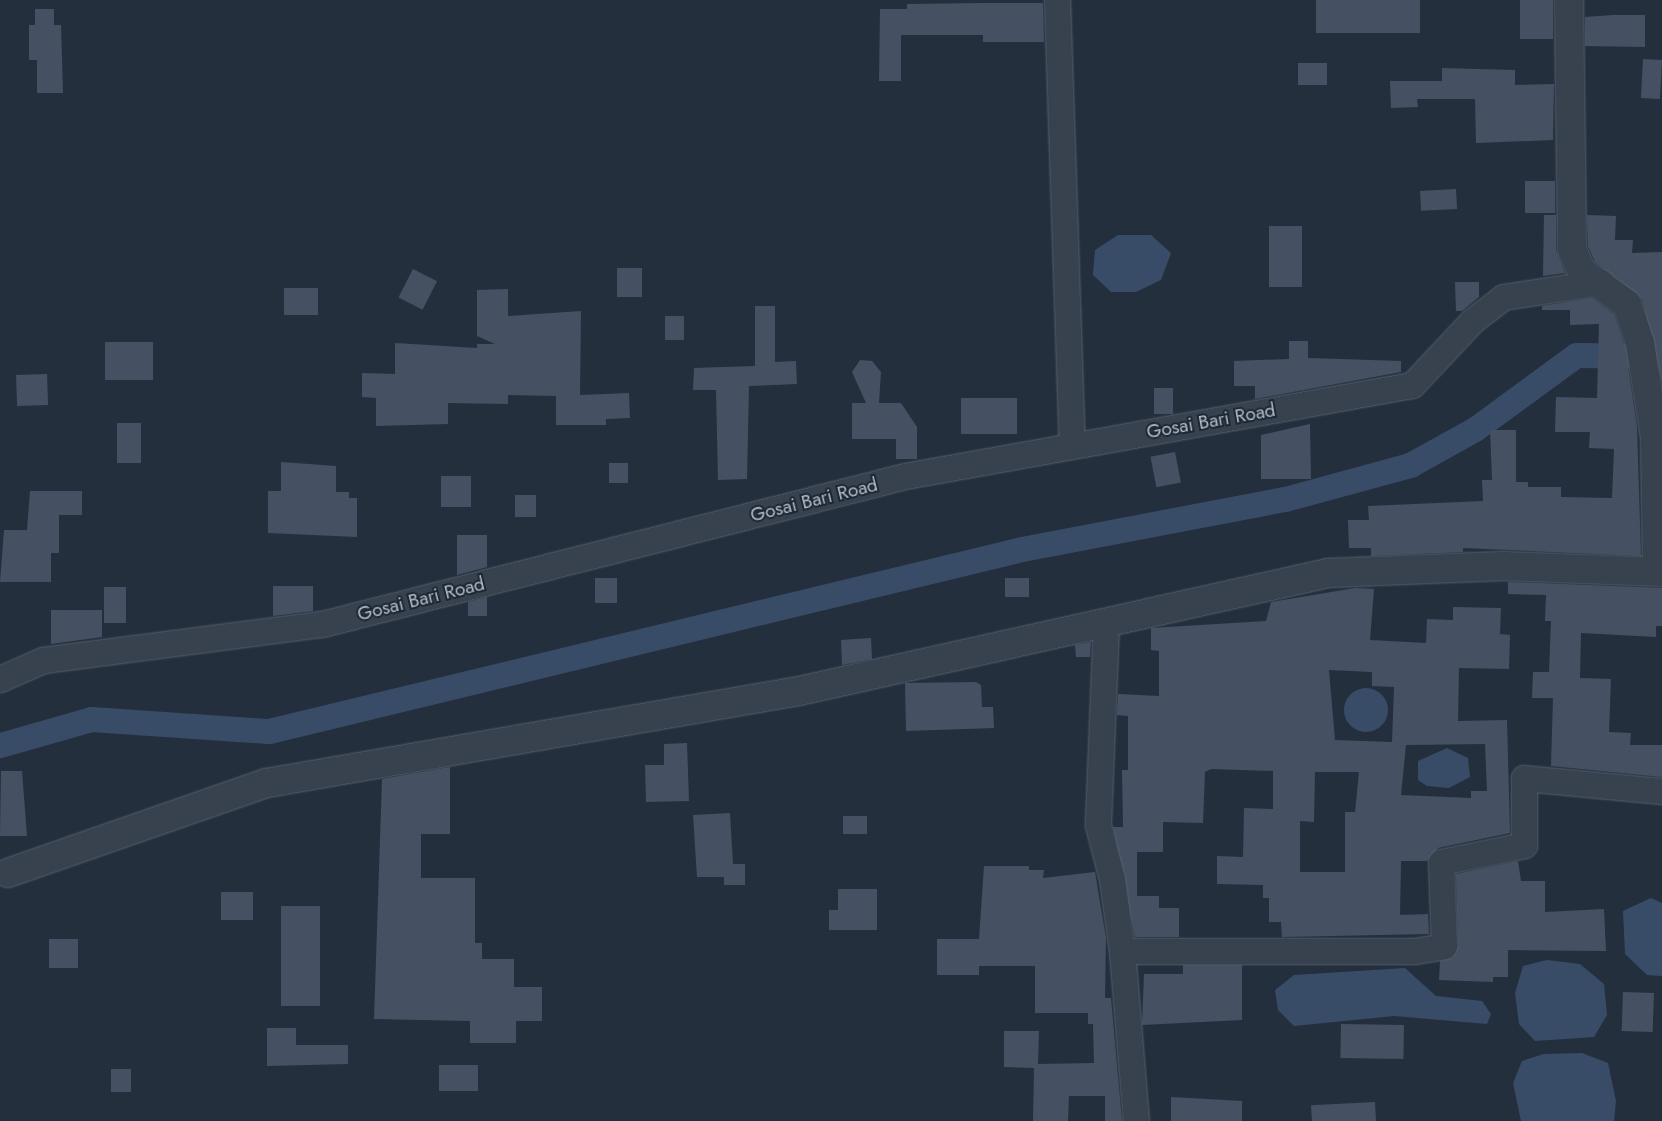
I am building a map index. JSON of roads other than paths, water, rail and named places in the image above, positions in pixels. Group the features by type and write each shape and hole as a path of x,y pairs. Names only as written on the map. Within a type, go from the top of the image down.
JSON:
{"street":[{"path":"1057,0 1072,446"},
{"path":"4,874 267,782 799,691 1328,573 1503,566 1660,572 1654,438 1645,397 1640,343 1627,304 1601,282 1582,272 1572,249 1569,0"},
{"name":"Gosai Bari Road","path":"0,678 43,660 322,624 904,476 1412,385 1473,320 1503,297 1601,282"},
{"path":"1106,623 1098,825 1112,879 1122,951 1136,1121"},
{"path":"1122,951 1414,951 1444,946 1442,862 1524,845 1524,778 1662,791"}],"water":[{"path":"1118,235 1151,235 1171,253 1161,280 1136,292 1111,292 1093,275 1095,250"},
{"path":"1366,688 1378,692 1384,698 1388,710 1384,722 1378,728 1366,732 1354,728 1348,722 1344,710 1348,698 1354,692"},
{"path":"1447,748 1468,758 1470,777 1449,788 1427,786 1418,780 1418,761"},
{"path":"1651,898 1662,903 1662,976 1647,975 1625,954 1623,911"},
{"path":"1547,960 1580,964 1604,984 1607,1015 1594,1037 1535,1041 1519,1024 1515,993 1523,966"},
{"path":"1405,968 1436,996 1482,1001 1491,1014 1487,1024 1394,1016 1294,1026 1278,1010 1275,990 1294,975"},
{"path":"1582,1053 1608,1063 1616,1101 1614,1121 1521,1121 1513,1083 1522,1061 1544,1054"}],"waterway":[{"path":"0,745 91,719 269,731 1022,549 1285,499 1410,465 1475,429 1576,355 1662,356"}]}
